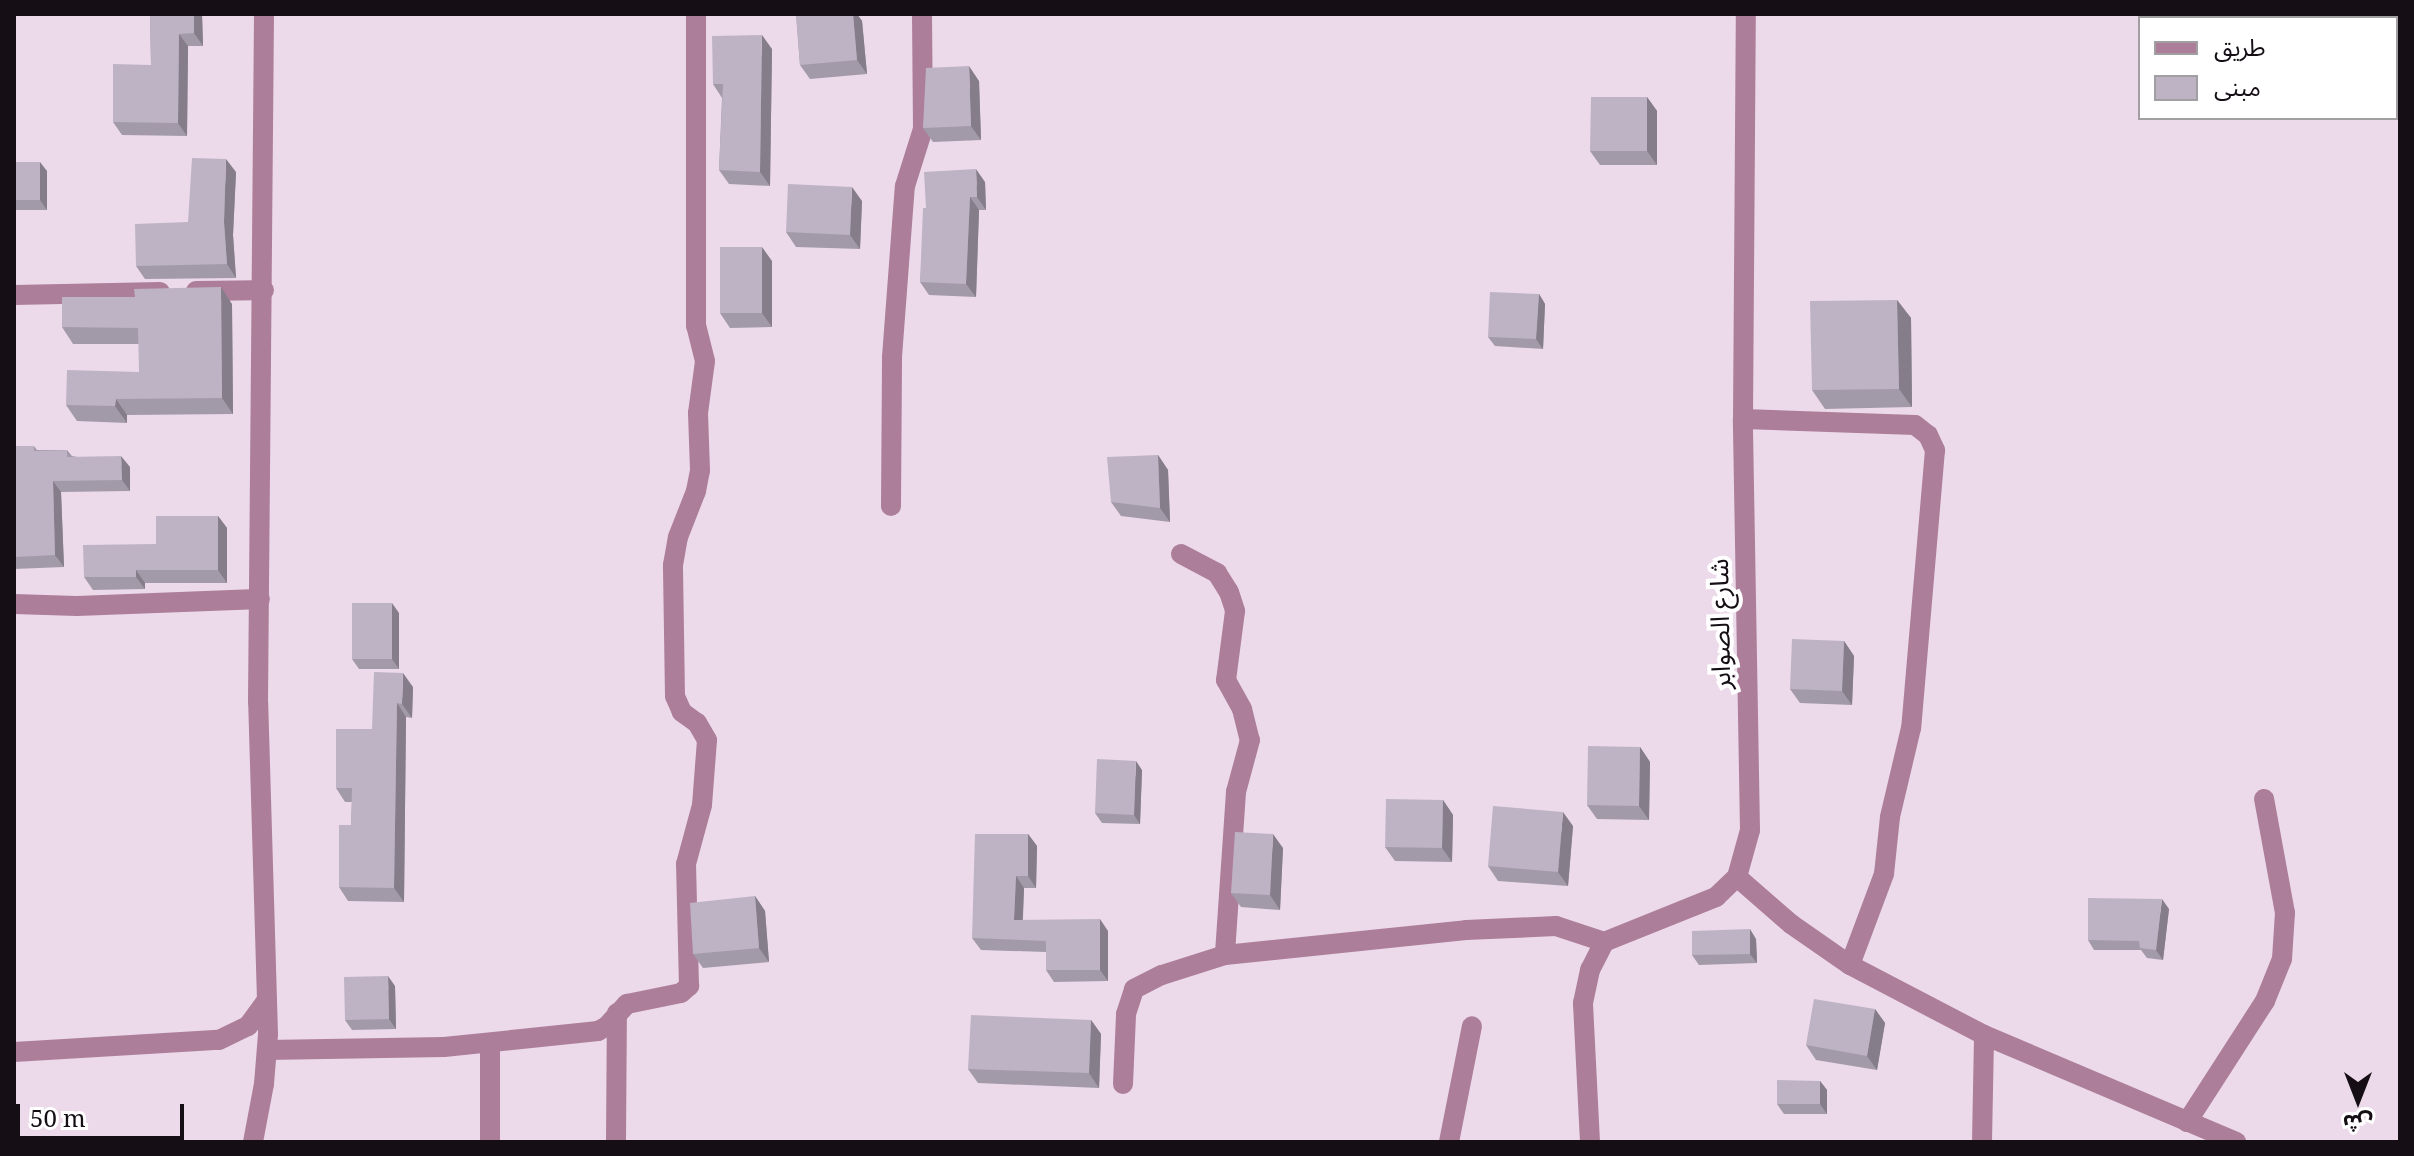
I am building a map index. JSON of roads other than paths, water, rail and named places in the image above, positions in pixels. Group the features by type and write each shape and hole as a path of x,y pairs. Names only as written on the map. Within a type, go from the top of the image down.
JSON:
{"street":[{"path":"253,1142 267,1050 259,808 264,14"},
{"path":"267,1050 356,1052 490,1043 598,1031 607,1026 627,1004 681,993 691,981 686,864 702,805 707,740 697,723 682,712 675,696 673,565 678,537 698,481 698,413 705,361 696,326 696,14"},
{"path":"891,506 892,357 905,186 923,129 922,14"},
{"name":"شارع الصوابر","path":"1737,877 1750,830 1743,419 1746,14"},
{"path":"14,295 264,290"},
{"path":"1743,419 1915,425 1928,435 1935,450 1911,728 1890,817 1884,874 1850,965"},
{"path":"1181,554 1217,573 1229,592 1235,611 1226,680 1242,709 1250,740 1236,792 1225,955"},
{"path":"14,604 77,606 260,599"},
{"path":"2187,1122 2265,1001 2282,959 2285,913 2264,799"},
{"path":"1590,1142 1583,1003 1590,970 1604,942 1651,922 1695,909 1716,897 1737,877 1791,924 1850,965 1984,1035 2224,1139"},
{"path":"1123,1084 1126,1014 1134,989 1162,975 1225,955 1406,935 1556,926 1604,942"},
{"path":"14,1052 219,1040 248,1026 267,1000"},
{"path":"616,1142 617,1013"},
{"path":"1449,1142 1472,1026"},
{"path":"1982,1142 1984,1035"},
{"path":"490,1043 490,1142"}]}
